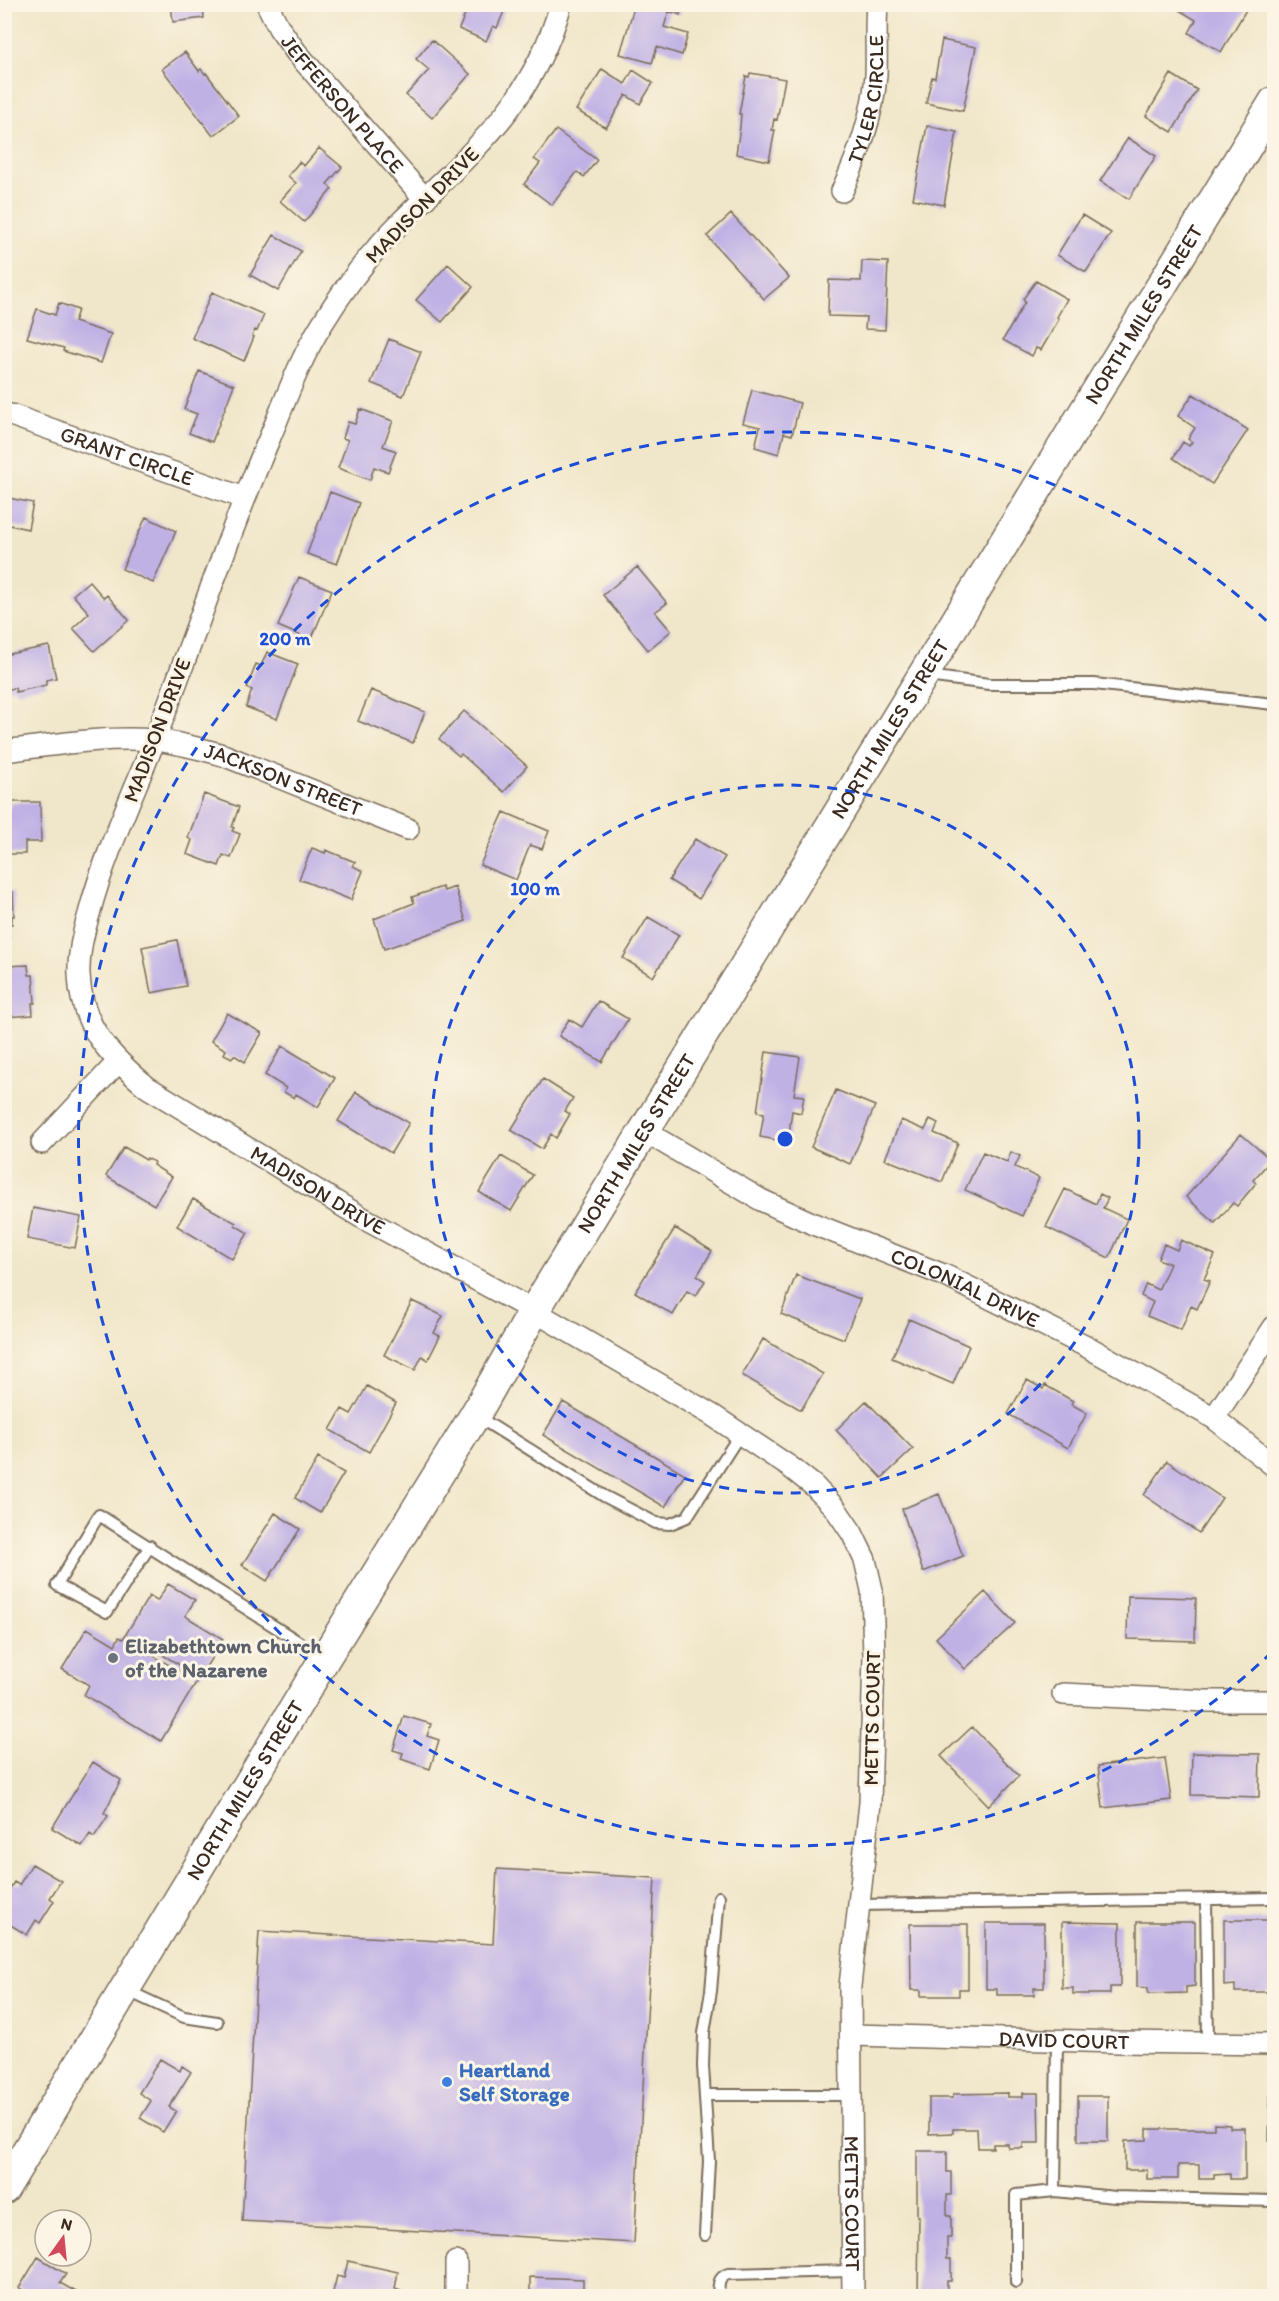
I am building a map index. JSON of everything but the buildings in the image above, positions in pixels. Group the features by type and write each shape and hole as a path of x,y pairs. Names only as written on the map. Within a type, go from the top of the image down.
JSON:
{"main road":[{"name":"NORTH MILES STREET","path":"4,2189 325,1658 475,1415 534,1311 1275,102"}],"street":[{"name":"JEFFERSON PLACE","path":"267,4 279,28 302,59 425,199"},
{"name":"MADISON DRIVE","path":"534,1311 361,1217 147,1087 117,1063 99,1039 85,1009 79,975 82,939 107,854 154,740 244,498 300,365 321,326 371,256 490,135 516,102 554,32 561,4"},
{"name":"TYLER CIRCLE","path":"842,191 867,127 873,101 876,73 877,4"},
{"name":"GRANT CIRCLE","path":"11,415 244,498"},
{"name":"JACKSON STREET","path":"4,751 94,740 154,740 223,755 408,829"},
{"path":"42,1143 117,1063"},
{"name":"COLONIAL DRIVE","path":"644,1131 761,1200 816,1225 946,1276 1086,1346 1214,1418 1275,1466"},
{"name":"METTS COURT","path":"534,1311 740,1434 790,1467 814,1486 835,1508 865,1560 872,1590 874,1656 870,1803 850,1986 853,2296"},
{"path":"1214,1418 1275,1327"},
{"path":"1063,1694 1206,1701 1275,1701"},
{"name":"DAVID COURT","path":"852,2035 1275,2044"},
{"path":"456,2262 456,2296"}],"lane":[{"path":"924,675 989,684 1094,684 1275,704"},
{"path":"475,1415 604,1496 656,1523 670,1524 687,1517 740,1434"},
{"path":"150,1546 107,1612 57,1585 99,1515 150,1546 325,1658"},
{"path":"705,2235 709,2161 703,2066 704,2033 711,1991 719,1897"},
{"path":"860,1905 1275,1898"},
{"path":"1206,1899 1208,2042"},
{"path":"126,1990 184,2017 217,2022"},
{"path":"1055,2191 1058,2040"},
{"path":"705,2096 851,2095"},
{"path":"1016,2282 1016,2195 1055,2191 1115,2197 1275,2201"},
{"path":"718,2296 719,2282 722,2276 728,2274 853,2271"}],"place":[{"name":"Elizabethtown Church of the Nazarene","path":"113,1658"},
{"name":"Heartland Self Storage","path":"447,2082"}]}
